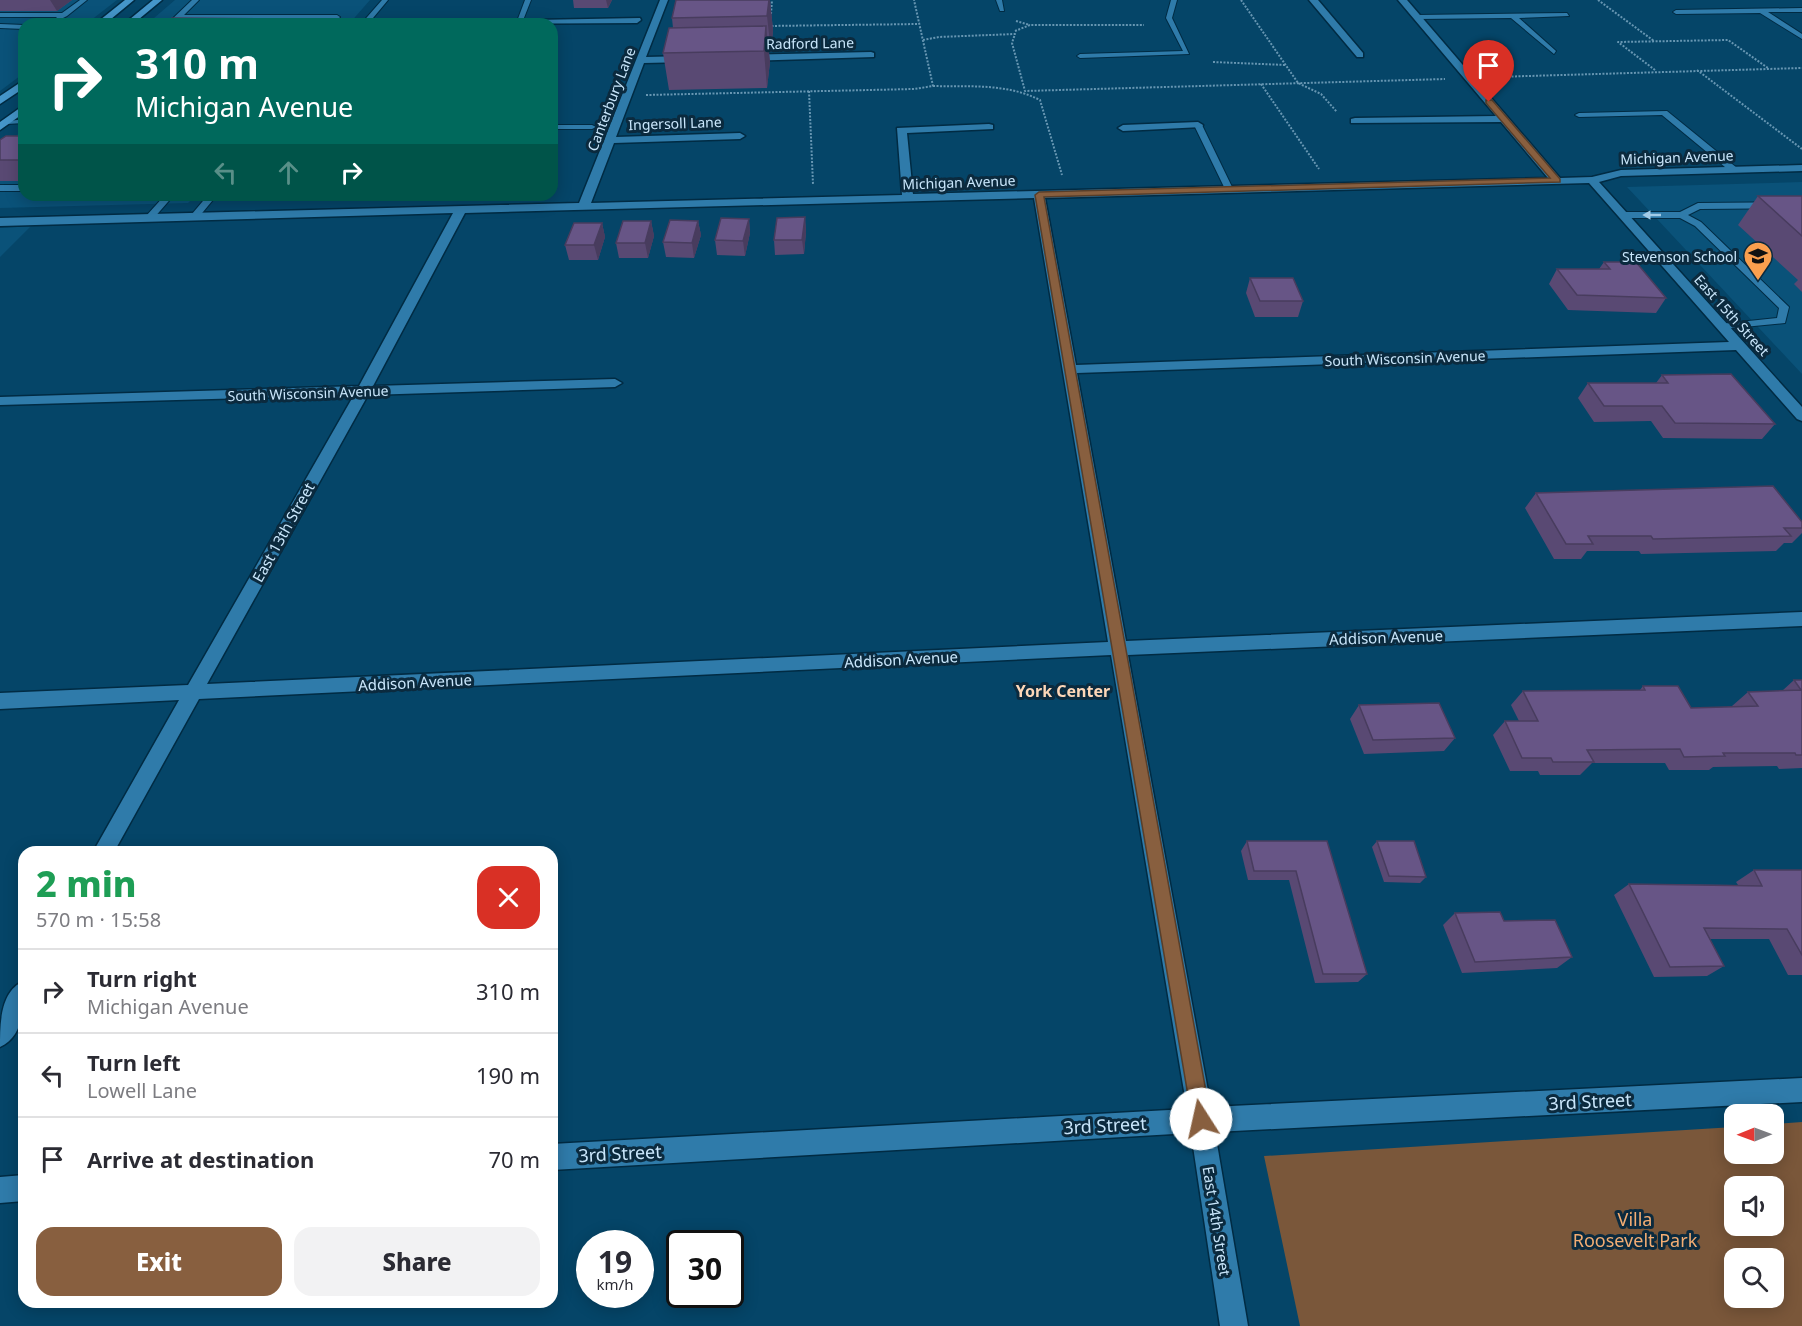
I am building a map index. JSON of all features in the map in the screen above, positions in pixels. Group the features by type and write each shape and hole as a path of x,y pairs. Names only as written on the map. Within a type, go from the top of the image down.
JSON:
{"main road":[{"path":"107,18 130,0"},
{"path":"136,18 158,0"},
{"path":"0,101 18,88"},
{"path":"3,124 18,113"}],"street":[{"name":"Canterbury Lane","path":"583,208 664,0"},
{"path":"1313,0 1360,55"},
{"path":"1402,0 1557,180"},
{"path":"558,22 637,20"},
{"name":"Radford Lane","path":"740,58 872,55"},
{"path":"641,60 694,59"},
{"path":"1355,121 1503,119"},
{"path":"1123,128 1198,125"},
{"path":"908,198 901,130 989,127"},
{"name":"Ingersoll Lane","path":"611,140 740,136"},
{"name":"Michigan Avenue","path":"0,222 1592,180 1622,173 1802,168"},
{"name":"East 15th Street","path":"1592,180 1802,416"},
{"name":"East 14th Street","path":"1039,195 1201,1119 1234,1326"},
{"name":"East 13th Street","path":"106,846 363,391 461,210"},
{"name":"South Wisconsin Avenue","path":"1070,369 1740,346"},
{"name":"South Wisconsin Avenue","path":"0,401 615,384"},
{"name":"Addison Avenue","path":"0,701 1119,648 1802,619"},
{"path":"0,1035 18,1003"},
{"name":"3rd Street","path":"558,1157 1201,1119 1802,1090"},
{"path":"0,1190 18,1188"}],"lane":[{"path":"60,18 84,0"},
{"path":"178,17 196,0"},
{"path":"369,18 385,0"},
{"path":"521,18 528,0"},
{"path":"999,0 1002,10"},
{"path":"1080,56 1187,53 1170,18 1174,0"},
{"path":"1760,10 1802,37"},
{"path":"1676,12 1802,10"},
{"path":"0,15 65,15"},
{"path":"1417,17 1567,15"},
{"path":"1513,16 1554,52"},
{"path":"178,17 336,18"},
{"path":"0,26 18,27"},
{"path":"1579,115 1664,112 1734,170"},
{"path":"3,124 18,123"},
{"path":"1198,125 1229,189"},
{"path":"558,128 592,126"},
{"path":"0,188 18,188"},
{"path":"150,217 165,201"},
{"path":"195,216 208,201"},
{"path":"1623,215 1682,215 1698,206 1802,205"},
{"path":"1682,215 1698,224 1784,307 1782,321 1723,326"}],"path":[{"path":"769,26 772,0"},
{"path":"914,0 933,86"},
{"path":"1241,0 1299,83 1321,94 1337,112"},
{"path":"1598,0 1655,41"},
{"path":"1016,21 1030,25 1144,24"},
{"path":"758,26 920,24"},
{"path":"1015,31 1030,25"},
{"path":"923,40 939,37 1015,34 1012,43 1025,91"},
{"path":"1656,70 1618,42 1728,40 1768,69"},
{"path":"1213,62 1286,65"},
{"path":"1490,77 1656,70 1802,68"},
{"path":"1696,70 1802,149"},
{"path":"1025,91 1447,79"},
{"path":"1261,84 1323,174"},
{"path":"628,96 914,89 933,86 1004,86 1025,91 1040,99 1067,194"},
{"path":"809,92 813,184"}],"shaded area":[{"path":"0,0 117,0 94,18 18,18 18,78 0,91"},
{"path":"175,0 370,0 354,18 154,18"},
{"path":"18,134 18,201 190,201 188,203 0,208 0,150"},
{"name":"Stevenson School","path":"1802,182 1802,374 1627,187"},
{"path":"31,226 0,257 0,228"}],"green space":[{"name":"Villa Roosevelt Park","path":"1802,1122 1802,1326 1300,1326 1264,1156 1724,1128 1724,1164 1784,1164 1784,1123"}],"building":[{"path":"676,0 769,0 767,16 672,18"},
{"path":"766,26 764,51 663,53 669,28"},
{"path":"6,136 18,136 18,160 0,160 0,140"},
{"path":"1758,196 1802,196 1802,236"},
{"path":"805,217 802,240 774,240 777,218"},
{"path":"721,218 749,219 743,241 715,240"},
{"path":"670,220 698,221 692,243 663,242"},
{"path":"623,221 651,221 645,243 616,243"},
{"path":"574,223 602,223 594,245 565,245"},
{"path":"1604,262 1636,262 1666,298 1577,295 1557,269 1610,269"},
{"path":"1250,278 1293,278 1303,301 1260,301"},
{"path":"1731,374 1775,424 1675,423 1662,406 1604,406 1588,383 1668,383 1662,375"},
{"path":"1773,486 1802,522 1802,528 1784,528 1791,536 1653,539 1651,536 1588,536 1593,544 1566,544 1536,493"},
{"path":"1794,680 1802,680 1802,755 1795,753 1723,753 1725,756 1684,757 1680,749 1587,750 1594,762 1553,762 1551,758 1522,758 1505,721 1538,721 1523,691 1645,690 1643,686 1678,686 1691,708 1758,706 1748,692 1801,690"},
{"path":"1439,703 1455,738 1373,740 1359,705"},
{"path":"1247,841 1327,841 1367,974 1323,974 1296,871 1254,871"},
{"path":"1377,841 1414,841 1426,877 1389,876"},
{"path":"1754,870 1802,870 1802,955 1787,929 1704,928 1724,966 1670,967 1629,884 1762,886"},
{"path":"1500,912 1504,921 1555,920 1572,957 1475,962 1455,913"}],"place":[{"name":"Stevenson School","path":"1758,282"}],"district":[{"name":"York Center","path":"1063,691"}],"route":[{"path":"1201,1119 1039,195 1557,180 1489,102"}]}
